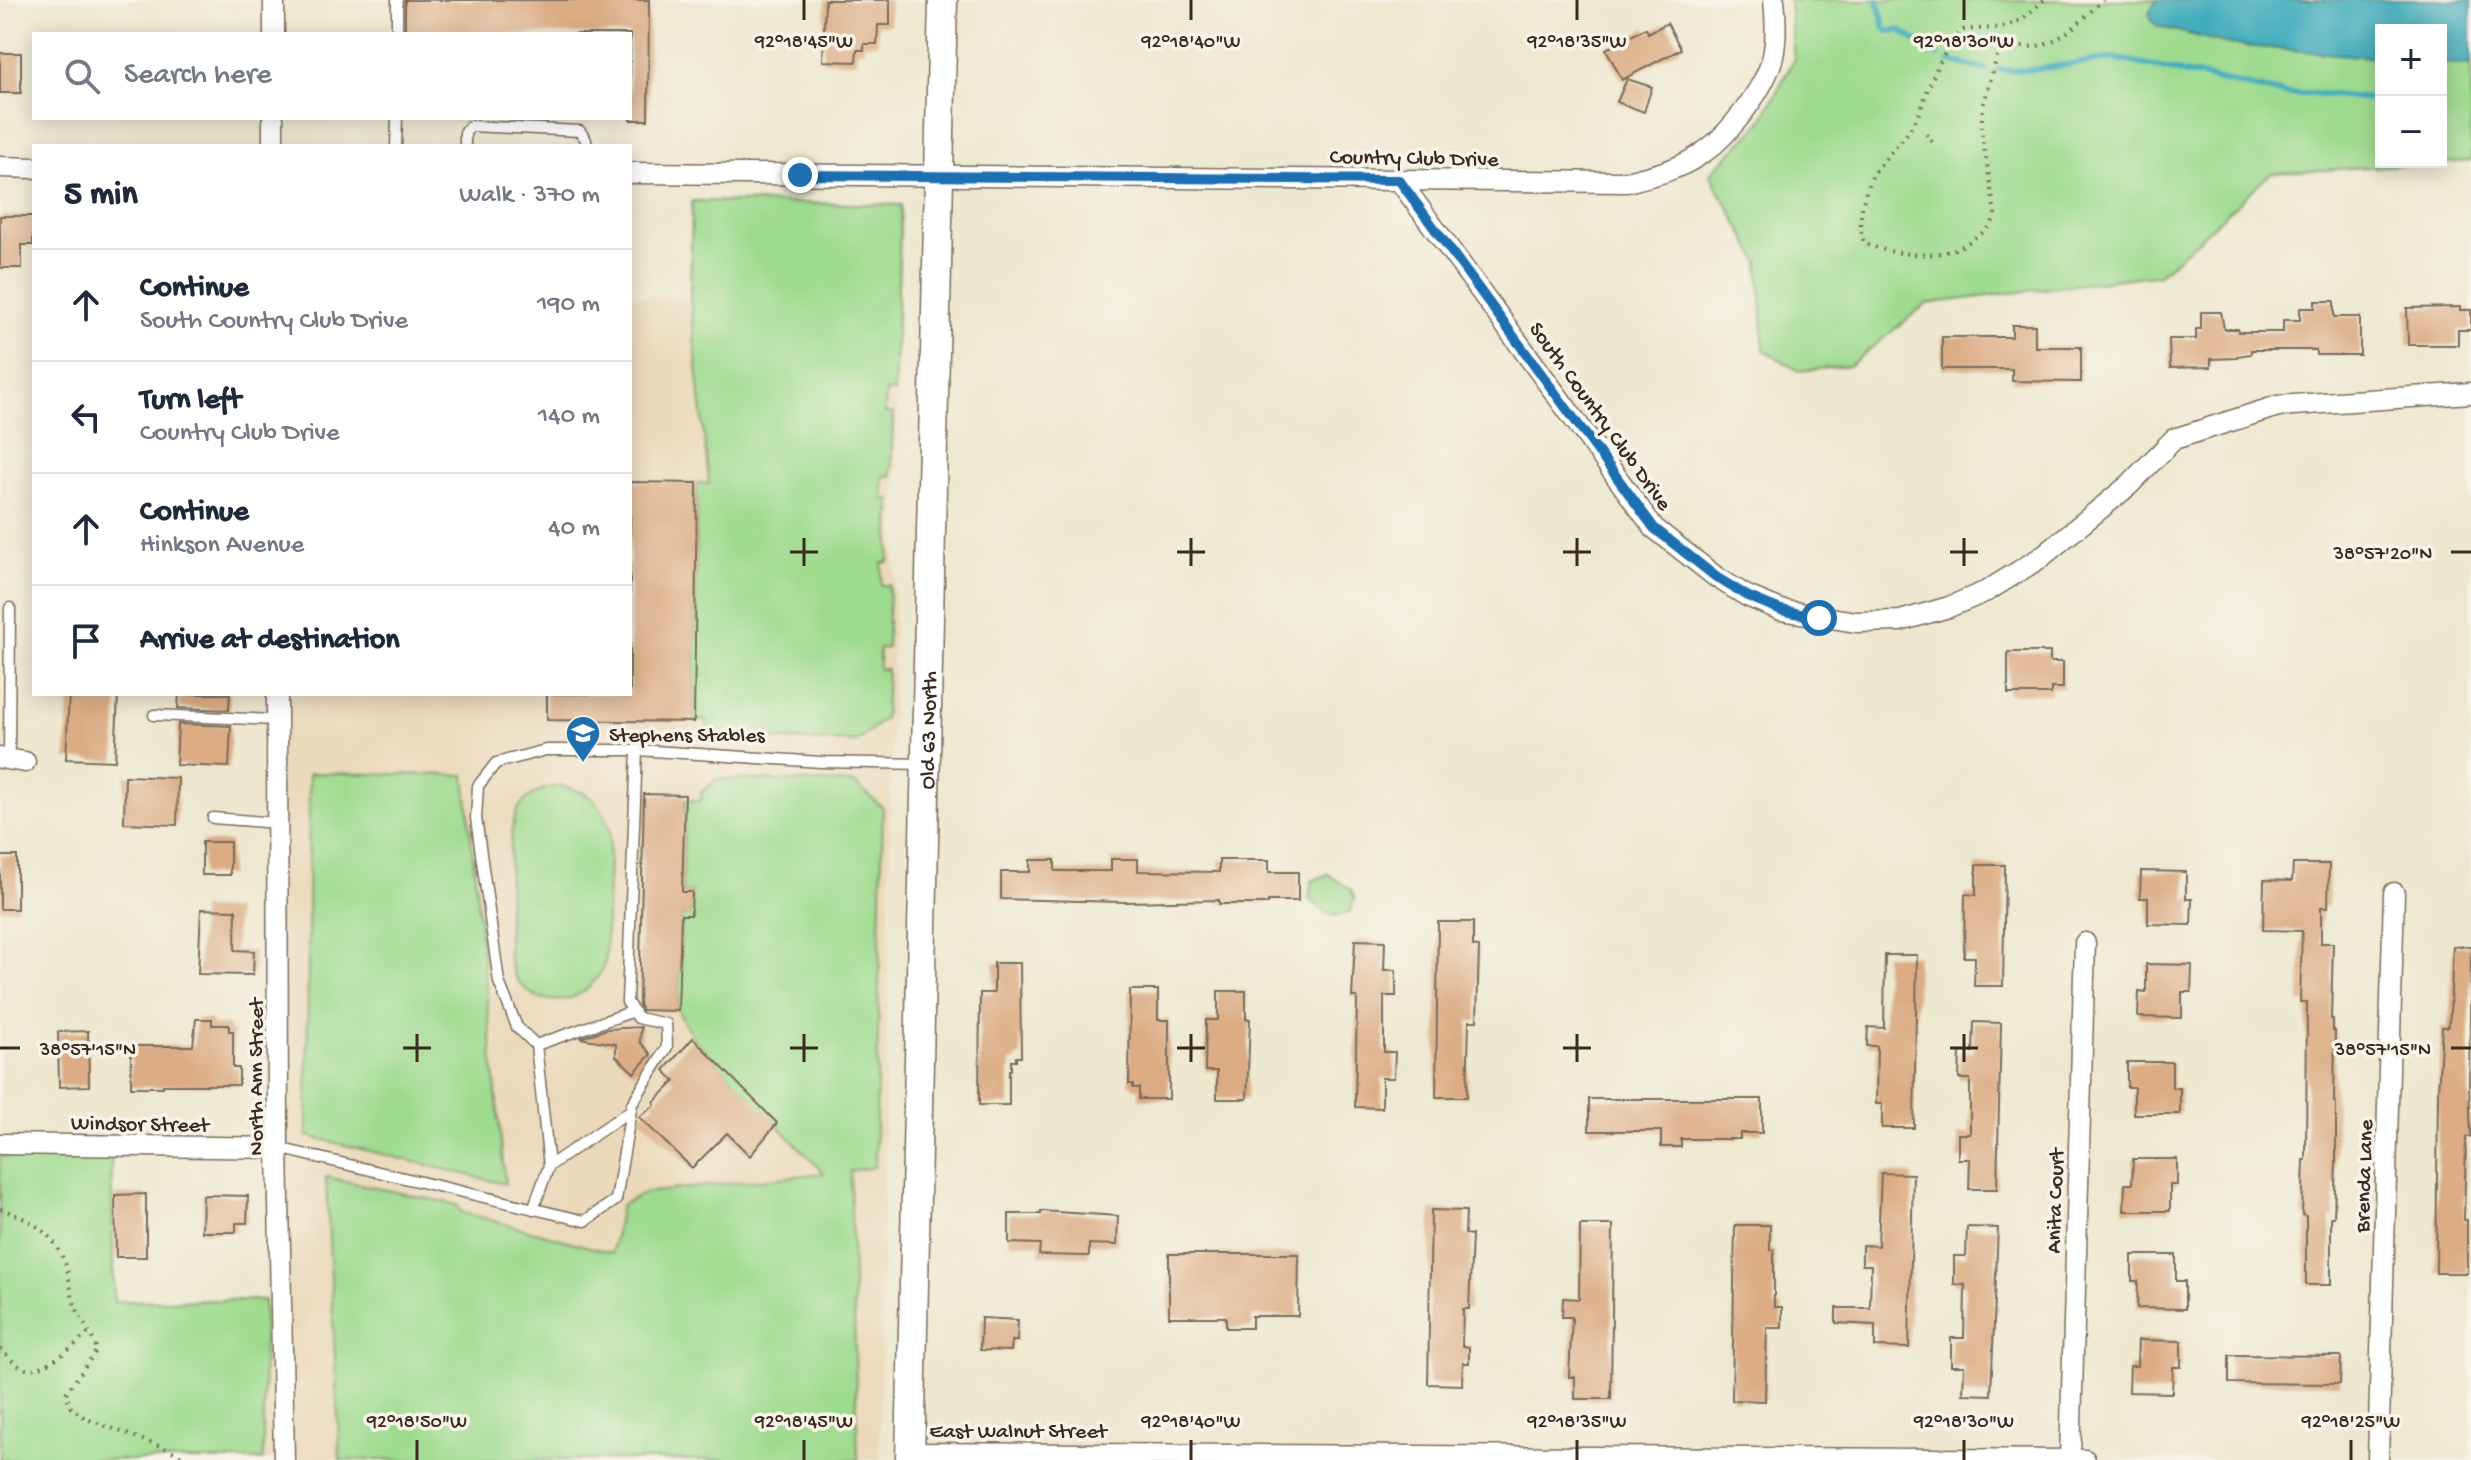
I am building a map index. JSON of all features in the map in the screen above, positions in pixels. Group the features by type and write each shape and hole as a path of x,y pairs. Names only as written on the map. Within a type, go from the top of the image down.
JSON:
{"main road":[{"name":"Old 63 North","path":"910,1456 943,0"}],"street":[{"path":"274,0 274,32"},
{"name":"Country Club Drive","path":"632,173 1626,182 1664,172 1702,154 1758,92 1773,57 1777,27 1774,0"},
{"path":"273,120 273,144"},
{"path":"0,167 32,168"},
{"name":"South Country Club Drive","path":"1399,180 1654,528 1716,577 1747,596 1794,613 1856,622 1900,621 1949,607 1987,591 2040,558 2128,486 2174,439 2278,406 2471,393"},
{"name":"North Ann Street","path":"277,696 278,1148 284,1460"},
{"name":"Brenda Lane","path":"2378,1460 2394,893"},
{"name":"Anita Court","path":"2070,1460 2085,943"},
{"name":"Windsor Street","path":"0,1144 278,1148"},
{"name":"East Walnut Street","path":"910,1456 2085,1460"}],"lane":[{"path":"397,0 397,32"},
{"path":"396,144 397,120"},
{"path":"465,144 465,133 470,126 580,131 586,144"},
{"path":"10,608 11,760"},
{"path":"154,715 277,720"},
{"path":"533,1209 549,1166 536,1045 517,1027 499,982 476,818 478,786 496,763 546,750 637,750 821,762 926,764"},
{"path":"278,1148 585,1221 616,1200 632,1104 667,1047 666,1024 638,1018 627,1002 637,750"},
{"path":"213,818 277,823"},
{"path":"536,1045 634,1011"},
{"path":"549,1166 631,1110"}],"path":[{"path":"2044,0 2014,25 1963,30 1951,43 1933,78 1919,116 1871,179 1863,205 1860,233 1865,244 1913,254 1933,254 1959,248 1988,230 1995,213 1981,128 1983,107 1999,49 2051,43 2103,0"},
{"path":"1926,134 1932,142"},
{"path":"0,1209 41,1227 56,1245 66,1264 74,1301 88,1333 94,1339 97,1350 66,1393 71,1408 87,1419 175,1452 188,1460"},
{"path":"0,1349 22,1367 31,1369 53,1361 88,1333"}],"shaded area":[{"name":"Stephens Stables","path":"692,201 901,205 879,1460 263,1460 275,696 632,696 632,296 690,297"}],"green space":[{"path":"1789,0 2471,0 2471,161 2447,162 2447,24 2375,24 2375,167 2271,173 2160,274 1926,304 1849,366 1799,371 1764,350 1759,262 1710,174 1761,122 1794,59"},
{"path":"692,201 901,205 894,392 886,392 885,413 893,413 891,476 883,476 884,499 891,500 889,562 882,563 881,585 889,585 887,648 879,649 879,669 887,669 885,717 857,742 718,738 707,727 707,721 694,720 697,483 709,484 690,297"},
{"path":"309,773 465,775 505,1184 307,1136"},
{"path":"717,779 854,783 883,808 875,1167 850,1171 858,1460 340,1460 326,1177 457,1205 461,1212 612,1253 621,1205 644,1193 824,1173 693,1038 678,1011 681,915 691,914 692,892 682,892 685,800 701,801 701,793"},
{"path":"562,786 580,791 594,800 604,814 610,832 605,962 595,980 582,993 566,999 550,1000 534,995 521,985 512,970 508,949 510,853 519,807 538,792"},
{"path":"1328,874 1351,890 1355,899 1350,912 1332,915 1309,899 1312,881"},
{"path":"0,1156 111,1158 114,1301 264,1300 263,1460 0,1460"}],"water":[{"path":"2157,0 2471,0 2471,65 2447,63 2447,24 2375,24 2375,57 2232,45 2158,26 2149,12"}],"building":[{"path":"405,0 649,0 648,120 632,120 632,32 405,32"},
{"path":"825,0 890,0 890,25 878,25 877,44 864,44 864,50 857,50 856,62 823,61"},
{"path":"1667,23 1681,49 1622,80 1606,49 1646,28 1648,33"},
{"path":"0,53 21,53 21,93 0,93"},
{"path":"1627,79 1652,87 1644,112 1617,102"},
{"path":"0,216 32,216 32,245 22,245 22,268 0,268"},
{"path":"2315,301 2334,301 2334,317 2360,317 2360,355 2316,355 2316,350 2251,350 2251,354 2237,358 2211,359 2211,367 2170,368 2169,339 2196,339 2196,329 2201,329 2201,312 2221,312 2224,329 2283,332 2283,320 2300,320 2300,308 2315,308"},
{"path":"2460,307 2460,310 2471,310 2471,330 2458,330 2458,345 2408,345 2407,308"},
{"path":"2012,325 2035,325 2035,347 2081,347 2081,382 2012,381 2012,369 1942,369 1942,337 2012,337"},
{"path":"632,482 697,483 694,722 547,720 547,696 632,696"},
{"path":"2008,652 2050,652 2050,662 2063,662 2063,688 2051,688 2051,694 2008,694"},
{"path":"69,696 118,696 115,761 66,759"},
{"path":"179,696 230,696 229,710 178,708"},
{"path":"178,724 231,726 229,767 176,765"},
{"path":"125,776 178,778 177,825 124,823"},
{"path":"644,794 685,795 682,892 692,892 691,915 681,915 678,1011 642,1010 639,1005"},
{"path":"202,842 230,842 230,875 202,875"},
{"path":"0,856 17,856 17,909 0,909"},
{"path":"1111,859 1138,859 1138,871 1219,872 1219,860 1269,860 1269,872 1298,872 1298,901 1219,904 1219,900 1125,902 1001,899 1001,872 1030,872 1030,860 1055,860 1055,871 1111,871"},
{"path":"2293,864 2329,864 2328,907 2321,907 2321,943 2333,943 2331,1019 2335,1031 2336,1162 2334,1217 2331,1217 2331,1285 2306,1285 2306,1216 2302,1215 2306,1160 2307,1002 2300,1002 2302,931 2263,930 2264,880 2292,881"},
{"path":"1976,865 2005,865 2003,986 1974,986 1975,957 1964,957 1965,894 1976,895"},
{"path":"2141,871 2186,872 2186,899 2192,899 2191,925 2148,924 2148,898 2140,898"},
{"path":"201,909 236,910 235,950 254,951 253,975 198,974"},
{"path":"1438,922 1473,922 1473,946 1479,947 1477,1021 1469,1021 1467,1097 1436,1097"},
{"path":"1355,940 1385,941 1384,970 1396,970 1396,996 1384,996 1384,1052 1395,1052 1394,1078 1382,1078 1382,1108 1355,1107 1357,997 1352,997"},
{"path":"2453,946 2471,946 2471,1137 2466,1137 2464,1220 2467,1220 2467,1273 2436,1273 2438,1092 2442,1027 2448,1027 2450,1015"},
{"path":"1885,955 1917,955 1914,1128 1882,1128 1882,1104 1876,1104 1877,1046 1867,1046 1868,1027 1884,1028"},
{"path":"994,963 1020,963 1021,1057 1011,1061 1009,1105 979,1105 980,993 994,993"},
{"path":"2146,964 2192,965 2191,992 2182,992 2182,1018 2138,1017 2139,991 2146,992"},
{"path":"1130,990 1158,990 1158,1020 1169,1020 1169,1099 1139,1099 1139,1088 1129,1084"},
{"path":"1218,991 1246,991 1246,1019 1250,1019 1247,1099 1217,1099 1217,1071 1205,1071 1206,1020 1218,1020"},
{"path":"196,1019 212,1019 212,1025 229,1025 229,1031 233,1031 233,1068 239,1068 239,1085 131,1087 131,1046 193,1046"},
{"path":"1974,1022 2001,1023 1997,1189 1969,1189 1970,1159 1958,1159 1958,1134 1970,1134 1970,1079 1959,1079 1960,1052 1973,1052"},
{"path":"641,1027 640,1042 651,1054 634,1073 616,1056 616,1044 580,1038 607,1029"},
{"path":"88,1031 89,1086 59,1087 58,1032"},
{"path":"693,1038 777,1123 750,1156 727,1133 692,1168 639,1117 655,1105 654,1102 675,1081 664,1070"},
{"path":"2127,1062 2172,1062 2172,1088 2180,1088 2180,1114 2134,1114 2134,1087 2127,1087"},
{"path":"1589,1099 1762,1099 1762,1133 1740,1133 1740,1139 1681,1139 1681,1147 1661,1147 1661,1131 1589,1131"},
{"path":"2133,1159 2177,1159 2177,1185 2170,1185 2170,1211 2124,1211 2125,1184 2132,1184"},
{"path":"1881,1173 1913,1174 1909,1348 1875,1347 1875,1325 1836,1323 1836,1308 1870,1308 1871,1265 1862,1265 1862,1245 1878,1246"},
{"path":"146,1194 146,1257 116,1257 115,1195"},
{"path":"203,1195 248,1196 247,1223 236,1223 236,1232 202,1232"},
{"path":"1431,1210 1466,1211 1465,1234 1472,1235 1469,1309 1463,1309 1462,1346 1469,1347 1469,1363 1463,1363 1462,1385 1428,1384"},
{"path":"1041,1211 1118,1216 1117,1245 1089,1244 1089,1256 1039,1255 1040,1244 1009,1243 1009,1214 1041,1214"},
{"path":"1580,1225 1613,1225 1611,1399 1575,1399 1575,1377 1569,1377 1572,1317 1562,1317 1563,1298 1579,1299"},
{"path":"1735,1225 1770,1225 1770,1250 1774,1250 1774,1307 1782,1307 1782,1328 1767,1328 1765,1401 1732,1400"},
{"path":"1967,1227 1998,1228 1991,1395 1963,1394 1964,1366 1951,1366 1951,1338 1964,1338 1965,1285 1954,1284 1954,1256 1966,1256"},
{"path":"1169,1254 1299,1254 1298,1316 1252,1316 1252,1328 1226,1328 1226,1317 1169,1317"},
{"path":"2132,1255 2176,1255 2176,1281 2185,1281 2185,1309 2137,1308 2138,1281 2132,1281"},
{"path":"981,1318 1018,1320 1017,1341 1012,1341 1011,1351 980,1350"},
{"path":"2138,1340 2181,1341 2181,1367 2173,1367 2172,1393 2129,1392 2130,1366 2137,1366"},
{"path":"2229,1355 2341,1356 2340,1384 2229,1383"}],"waterway":[{"path":"1878,0 1885,29 1900,30 1937,55"},
{"path":"1999,70 2030,70 2114,58 2286,94 2375,99"},
{"path":"1949,61 1985,69"}],"place":[{"name":"Stephens Stables","path":"583,764"}],"route":[{"path":"800,175 1399,180 1654,528 1716,577 1747,596 1781,610 1819,618"}]}
